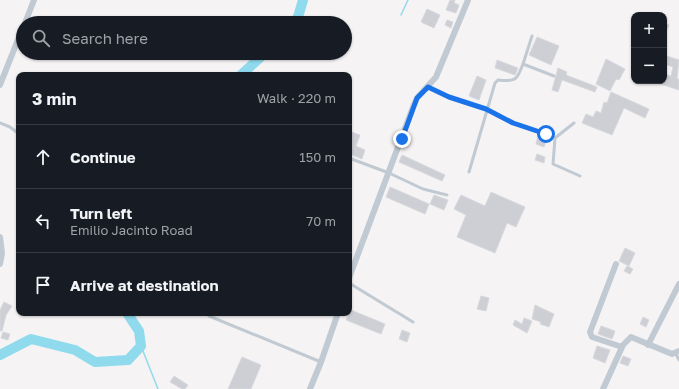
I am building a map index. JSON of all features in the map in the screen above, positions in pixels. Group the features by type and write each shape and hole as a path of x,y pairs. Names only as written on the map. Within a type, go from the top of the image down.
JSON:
{"street":[{"path":"28,16 34,0"},
{"path":"352,270 413,107 417,98 436,77 468,0"},
{"path":"0,85 16,45"},
{"path":"0,237 2,253 0,264"},
{"path":"616,264 590,332 592,337 622,347"},
{"path":"648,345 679,284"},
{"path":"310,389 322,362 337,316"},
{"path":"603,389 622,347 631,337 672,354 677,353"}],"lane":[{"path":"469,172 486,109 495,83 498,80 509,81 517,78 532,36"},
{"path":"523,64 554,76"},
{"path":"428,87 449,97 486,109 513,123 555,138"},
{"path":"0,123 10,127 16,132"},
{"path":"574,123 555,138 553,164 580,176"},
{"path":"352,159 389,173 423,189 447,194"},
{"path":"352,285 413,322"},
{"path":"209,316 322,362"},
{"path":"677,353 679,360"}],"building":[{"path":"450,0 455,0 454,3 459,5 456,13 446,10"},
{"path":"427,9 440,15 434,28 421,22"},
{"path":"447,20 453,22 451,28 445,25"},
{"path":"537,37 559,46 551,65 529,55"},
{"path":"667,56 679,60 677,79 679,79 679,90 660,84 667,84 667,75 671,76 673,67 667,65"},
{"path":"606,59 625,69 619,80 616,79 610,91 596,84"},
{"path":"497,60 518,68 515,75 495,68"},
{"path":"558,68 567,72 566,75 597,87 595,92 562,80 558,92 552,90"},
{"path":"477,76 486,80 479,100 469,96"},
{"path":"611,92 649,109 645,118 624,108 612,135 582,123 586,114 593,117 596,111 601,113 604,102 607,103"},
{"path":"352,132 360,135 356,146 365,150 362,159 352,155"},
{"path":"538,135 547,138 544,147 536,144"},
{"path":"537,154 545,157 544,163 535,160"},
{"path":"402,155 445,175 442,181 399,162"},
{"path":"390,187 429,204 425,214 386,197"},
{"path":"491,192 525,207 516,227 507,223 495,253 457,237 466,215 454,209 461,195 485,206"},
{"path":"434,195 448,200 444,210 430,204"},
{"path":"625,248 635,253 629,266 619,261"},
{"path":"627,266 633,269 630,274 624,271"},
{"path":"481,296 489,298 486,311 477,309"},
{"path":"4,302 12,306 6,315 2,331 0,331 0,310"},
{"path":"535,305 554,314 549,327 532,319"},
{"path":"352,310 385,324 381,334 346,320 348,316 352,316"},
{"path":"643,317 649,320 646,327 640,324"},
{"path":"524,318 532,321 527,333 513,325 515,320 522,324"},
{"path":"601,326 615,331 612,339 598,334"},
{"path":"402,330 410,333 407,342 399,339"},
{"path":"3,332 10,334 8,340 1,338"},
{"path":"597,346 610,350 605,363 593,358"},
{"path":"623,356 631,359 628,366 620,363"},
{"path":"242,357 261,365 251,389 228,389"},
{"path":"174,376 188,385 185,389 182,389 170,382"}],"waterway":[{"path":"298,16 303,0"},
{"path":"401,15 408,0"},
{"path":"244,72 257,60"},
{"path":"0,355 31,339 75,350 95,362 128,360 141,346 139,331 129,316"},
{"path":"141,346 158,389"}],"route":[{"path":"402,139 417,98 428,87 449,97 486,109 513,123 546,134"}]}
